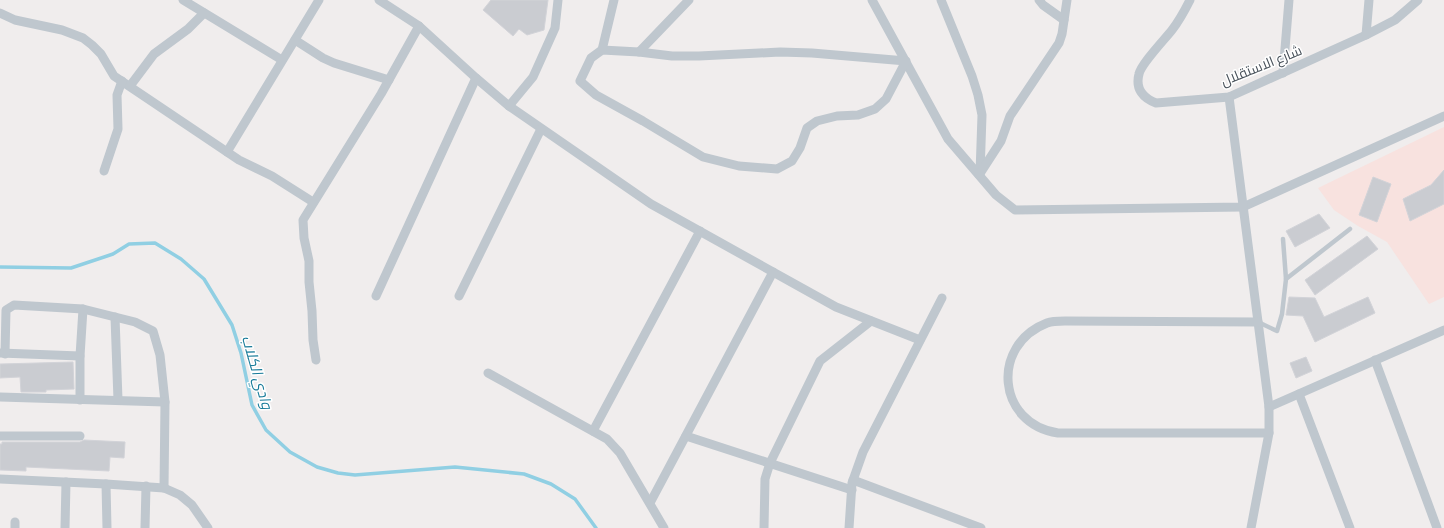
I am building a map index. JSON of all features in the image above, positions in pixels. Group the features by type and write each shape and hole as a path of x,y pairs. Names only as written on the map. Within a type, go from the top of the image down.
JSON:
{"street":[{"path":"183,0 282,60"},
{"path":"227,152 319,0"},
{"path":"379,0 419,26 509,106 652,204 836,307 920,340"},
{"path":"509,106 533,77 555,28 558,0"},
{"path":"602,50 614,0"},
{"path":"639,52 689,0"},
{"path":"872,0 948,139 996,195 1015,210 1243,207 1444,116"},
{"path":"941,0 972,76 978,95 982,115 980,175"},
{"path":"1039,0 1043,5 1064,20"},
{"path":"980,175 1001,141 1010,116 1059,43 1062,34 1067,0"},
{"name":"شارع الاستقلال","path":"1190,0 1174,28 1139,73 1138,83 1141,93 1147,100 1156,103 1229,97 1366,35 1395,20 1418,0"},
{"path":"1283,73 1289,0"},
{"path":"1366,35 1369,0"},
{"path":"0,13 16,20 62,30 82,38 101,54 114,76 239,160 272,176 313,202"},
{"path":"130,86 154,54 188,29 204,13"},
{"path":"316,360 313,340 309,261 304,238 303,220 389,80 419,26"},
{"path":"295,40 323,58 334,63 389,80"},
{"path":"602,50 672,56 780,52 812,53 906,61 886,99 875,109 858,115 837,116 817,121 808,128 800,148 792,161 776,169 739,166 703,157 596,95 580,81 591,58 602,50"},
{"path":"376,296 476,78"},
{"path":"104,171 118,129 118,95 122,81"},
{"path":"1229,97 1269,407 1269,433 1251,528"},
{"path":"459,296 541,129"},
{"path":"594,431 700,232"},
{"path":"650,503 774,272"},
{"path":"849,528 853,480 863,452 942,298"},
{"path":"80,356 3,354 6,310 14,305 84,309 135,322 153,331 160,356 165,402 164,488"},
{"path":"80,400 80,356 84,309"},
{"path":"115,317 118,400"},
{"path":"764,528 765,479 770,464 820,362 871,320"},
{"path":"1258,322 1065,321 1048,323 1035,329 1018,345 1011,357 1008,369 1008,382 1010,394 1021,413 1038,428 1058,433 1269,433"},
{"path":"1269,407 1444,330"},
{"path":"1374,360 1437,528"},
{"path":"488,373 607,439 620,453 664,528"},
{"path":"1299,394 1350,528"},
{"path":"0,397 165,402"},
{"path":"0,436 80,436"},
{"path":"686,436 852,490"},
{"path":"0,479 164,488 180,495 192,505 208,528"},
{"path":"853,480 981,528"},
{"path":"65,528 66,482"},
{"path":"106,484 107,528"},
{"path":"145,528 146,486"}],"lane":[{"path":"1286,279 1350,229"},
{"path":"1258,322 1277,331 1282,314 1286,279 1283,239"}],"shaded area":[{"path":"1444,127 1444,297 1429,304 1387,242 1358,226 1334,210 1318,188"}],"building":[{"path":"491,0 548,0 544,30 527,35 519,29 513,36 483,10"},
{"path":"1444,170 1444,204 1410,221 1403,199 1431,185"},
{"path":"1373,177 1391,184 1377,222 1359,215"},
{"path":"1319,214 1330,228 1295,247 1286,231"},
{"path":"1367,236 1378,249 1315,295 1305,280"},
{"path":"1289,297 1315,298 1324,317 1368,297 1375,313 1315,342 1303,316 1286,315"},
{"path":"1306,357 1312,371 1296,378 1290,363"},
{"path":"73,362 74,389 46,390 46,392 21,392 20,377 0,378 0,364"},
{"path":"84,440 125,442 124,458 110,457 109,471 26,467 26,471 0,470 0,444 2,444 2,442 80,442"}],"waterway":[{"name":"وادي الكلاب","path":"0,267 71,268 113,254 129,244 155,243 181,259 204,279 232,325 241,353 252,405 266,430 290,452 317,467 338,473 355,475 455,467 524,474 551,484 575,499 596,528"}]}
